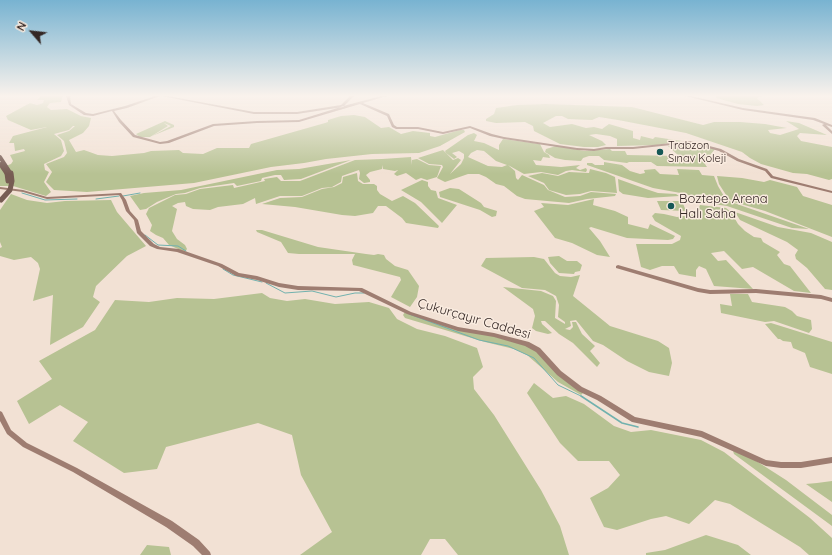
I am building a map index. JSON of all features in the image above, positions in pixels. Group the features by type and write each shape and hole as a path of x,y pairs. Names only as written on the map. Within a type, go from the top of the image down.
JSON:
{"main road":[{"path":"0,157 11,173 12,181 10,190 0,200"},
{"path":"0,164 6,172 8,187 0,200"}],"street":[{"path":"122,122 134,136 160,143 168,142 212,125 266,122"},
{"path":"391,122 396,128 418,128 443,133 470,127 504,138 581,150 656,146 690,142 720,150 738,160 766,170 772,177 832,192"},
{"path":"819,122 832,132"},
{"path":"821,122 832,126"},
{"name":"Çukurçayır Caddesi","path":"0,186 42,197 58,198 121,195 128,211 136,220 139,232 152,245 159,248 177,250 220,265 238,276 257,278 279,285 298,288 360,289 409,313 458,329 488,334 527,344 538,350 559,373 580,389 599,398 634,420 702,434 766,463 801,465 832,460"},
{"path":"618,267 698,290 710,292 756,291 821,297 832,300"},
{"path":"0,414 9,432 25,445 75,470 169,524 196,543 207,555"}],"green space":[{"path":"12,122 90,122 89,126 83,133 69,140 76,152 84,150 98,155 112,156 151,151 179,150 183,153 203,154 217,148 249,148 251,144 328,122 372,122 381,128 389,127 401,134 413,131 430,133 430,136 435,137 460,130 464,130 465,132 440,146 419,153 372,154 326,159 271,167 194,183 87,192 54,190 46,182 52,172 46,164 64,157 67,153 64,141 57,135 69,131 75,126 73,126 69,130 54,134 61,140 64,151 61,156 44,164 45,170 49,172 44,182 51,192 46,196 13,186 0,186 0,168 11,164 13,161 10,155 25,151 24,149 15,151 14,143 9,143 13,136 47,127 31,130"},
{"path":"163,122 174,125 174,127 152,136 171,126 164,123 168,126 150,137 140,137 136,134"},
{"path":"490,122 545,122 543,123 550,127 572,124 586,128 594,127 602,129 609,124 633,131 633,138 640,140 641,136 653,139 655,137 682,141 657,145 617,146 617,139 610,136 596,134 589,135 602,141 606,145 598,147 584,147 560,144 534,131 533,126 525,122"},
{"path":"628,122 691,122 703,125 714,122 740,122 787,128 768,130 770,133 780,135 799,129 787,122 799,123 827,135 800,133 797,136 801,141 832,147 832,179 829,180 807,174 793,173 761,164 742,152 686,133"},
{"path":"474,133 477,135 474,141 484,143 499,150 499,145 503,139 540,144 544,152 549,155 550,158 543,157 541,161 533,160 536,165 561,167 580,165 576,168 580,170 586,168 586,172 572,170 558,175 541,172 524,174 508,165 515,171 516,178 518,180 522,175 544,185 548,190 565,197 580,196 591,192 616,194 615,196 587,199 569,203 525,199 517,196 504,186 496,184 479,174 468,174 445,182 437,178 443,167 442,165 429,164 418,158 443,150 446,153 445,151 468,135","holes":["477,150 484,151 496,161 507,165 502,167 488,166 468,157 471,153","459,151 464,154 461,164 450,174 461,160 458,158 453,160 446,153 454,159 457,157 452,153"]},
{"path":"682,144 693,146 696,145 705,150 709,148 715,149 708,158 703,161 707,167 657,166 651,162 627,163 604,160 599,156 589,156 583,158 581,161 565,160 555,158 545,152 546,149 556,146 585,151 610,149 612,151 625,151 627,155 679,156 668,146"},
{"path":"411,157 412,165 412,160 417,159 429,165 441,166 437,177 427,180 421,178 416,180 406,173 397,176 394,174 398,170 383,169 383,165 382,169 370,172 366,175 370,182 364,183 359,179 359,170 342,176 341,182 332,187 322,188 302,196 280,196 256,204 255,198 243,204 218,207 210,210 193,209 186,206 185,202 178,203 172,206 177,209 172,231 177,239 185,245 187,249 185,252 169,245 163,238 150,231 152,225 146,214 149,208 175,195 186,194 200,189 233,185 234,188 265,181 264,179 277,177 281,181 300,181 355,160"},
{"path":"351,160 301,179 284,180 281,175 275,175 262,178 261,181 237,186 234,183 200,188 185,193 176,194 157,202 146,209 140,210 130,196 144,193 181,190 277,170 299,169"},
{"path":"604,162 622,165 630,171 640,174 645,173 644,170 655,169 660,174 679,175 677,169 699,170 702,175 714,176 725,198 731,202 809,229 792,228 727,206 706,203 686,194 653,188 587,165 587,163 592,163 595,165 604,165"},
{"path":"590,169 615,177 617,193 591,191 580,194 566,195 549,190 544,183 528,176 542,173 558,176 569,172 589,173"},
{"path":"357,173 358,181 363,184 374,184 377,186 377,190 380,194 392,201 403,196 415,203 439,226 438,228 406,223 402,218 386,206 378,206 373,213 355,216 295,207 262,204 280,198 302,197 322,189 334,187 342,183 343,177"},
{"path":"717,176 764,182 770,180 797,187 803,196 832,205 832,237 765,211 734,202 728,198 719,184"},
{"path":"618,179 658,193 676,194 679,196 648,198 623,194 619,191"},
{"path":"422,180 428,182 428,186 431,190 436,191 438,198 457,205 442,223 421,202 401,190"},
{"path":"450,188 459,189 481,203 484,207 497,211 496,216 492,217 480,210 440,197 439,192"},
{"path":"11,194 27,200 47,203 111,200 117,212 146,246 127,256 96,286 93,297 100,302 83,327 50,345 53,295 33,301 40,269 38,263 31,257 14,260 0,256 0,248 2,247 0,242 0,210"},
{"path":"594,199 593,205 615,211 628,217 628,224 648,229 650,224 675,236 673,239 668,240 627,238 591,227 589,228 600,241 610,257 597,255 572,243 555,238 534,211 544,207 541,203 568,205"},
{"name":"Boztepe Arena Halı Saha","path":"657,201 682,201 686,211 661,210"},
{"path":"700,205 726,208 731,212 738,224 745,231 754,237 761,238 763,242 780,252 777,255 784,264 790,266 811,293 794,291 753,267 742,269 724,251 711,253 718,261 726,260 753,289 714,286 706,269 699,266 696,270 696,277 679,274 674,266 662,266 650,270 641,267 636,244 672,244 680,240 681,236 655,221 652,216 655,213 677,217 697,214"},
{"path":"735,212 778,227 811,233 832,242 832,290 825,289 807,268 796,259 795,255 798,250 787,242 740,220"},
{"path":"256,230 262,230 318,247 374,255 384,255 386,259 395,266 408,270 419,286 417,297 410,307 391,297 401,280 400,277 353,265 352,260 355,254 288,253 281,242 257,232"},
{"path":"559,256 567,261 577,261 582,265 580,271 575,272 574,274 559,273 550,263 548,257"},
{"path":"534,257 544,259 555,273 560,276 571,277 580,275 573,296 610,326 658,341 669,348 672,363 669,376 649,372 627,361 603,345 593,341 576,320 570,321 571,326 565,329 570,330 573,327 572,322 576,322 582,334 595,346 590,351 600,363 597,367 573,343 559,334 545,321 541,321 542,324 552,333 548,334 536,331 532,328 535,316 533,309 503,287 541,291 553,296 556,301 555,318 565,324 565,322 558,317 559,305 556,296 545,290 522,288 481,266 486,258"},
{"path":"262,293 270,298 287,301 305,299 335,304 369,302 389,308 397,319 417,329 445,336 477,348 483,367 473,377 474,389 494,415 541,490 560,526 569,555 458,555 445,539 430,539 421,555 300,555 332,532 301,475 292,435 258,423 166,447 157,469 124,473 73,441 88,422 60,405 29,424 17,401 52,379 39,361 95,330 115,300 149,302 177,298 214,299"},
{"path":"730,294 748,294 752,302 785,307 797,316 811,320 812,329 809,333 774,321 765,322 721,313 720,304 732,306"},
{"path":"405,312 456,329 489,335 528,346 534,349 583,393 581,395 558,382 527,355 514,349 485,342 405,318 403,315"},
{"path":"771,323 832,342 832,374 810,367 805,353 793,348 791,342 778,339 765,324"},
{"path":"534,383 553,398 566,396 584,404 614,426 631,432 651,430 701,440 724,452 810,518 832,538 832,555 809,555 800,547 730,504 715,500 689,524 666,516 651,519 617,530 604,527 590,498 608,488 620,475 609,461 578,461 560,443 527,393"},
{"path":"733,451 750,457 786,480 832,515 832,526 734,454"},
{"path":"832,481 832,502 806,484 817,483"},
{"path":"706,535 738,545 751,555 646,555 646,553 665,550"},
{"path":"147,545 169,547 171,555 140,555"}],"waterway":[{"path":"22,193 45,200 77,199"},
{"path":"123,196 140,193"},
{"path":"96,199 119,196"},
{"path":"145,235 158,245 178,246 186,251"},
{"path":"223,269 233,275 262,282"},
{"path":"266,283 285,293 312,291 336,297 355,293 364,293"},
{"path":"409,314 479,340 508,346 534,358 558,385 581,396"},
{"path":"581,396 622,423 638,427"}],"place":[{"name":"Trabzon Sınav Koleji","path":"660,152"},
{"name":"Boztepe Arena Halı Saha","path":"671,206"}]}
